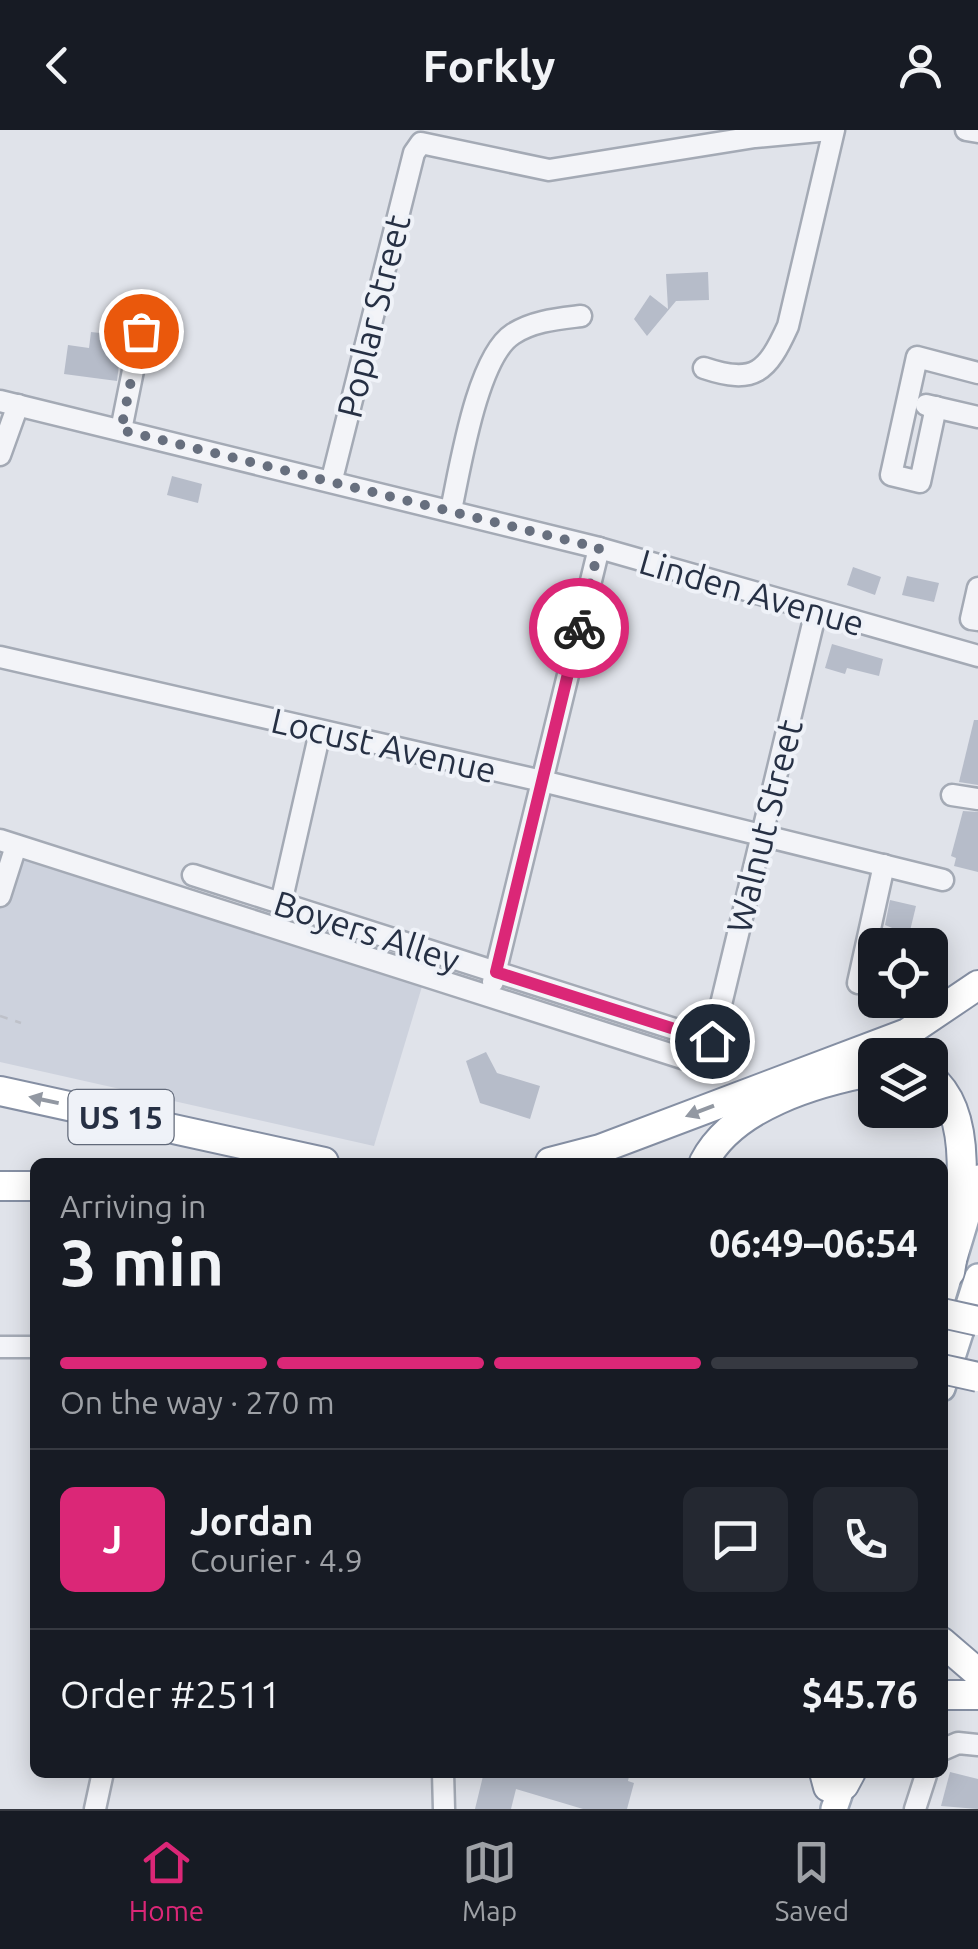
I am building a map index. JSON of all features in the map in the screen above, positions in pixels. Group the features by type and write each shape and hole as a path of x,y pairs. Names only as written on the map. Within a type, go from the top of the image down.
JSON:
{"highway":[{"path":"565,1158 600,1149 907,1033 978,985"},
{"path":"707,1158 728,1128 766,1107 858,1075"},
{"name":"US 15","path":"0,1091 307,1158"},
{"path":"948,1092 957,1099 969,1138 957,1282"},
{"path":"242,1143 319,1158"},
{"path":"0,1186 30,1186"},
{"path":"948,1314 978,1321"},
{"path":"948,1370 978,1378"},
{"path":"948,1657 961,1688"}],"main road":[{"path":"948,1346 978,1178"}],"street":[{"name":"Poplar Street","path":"332,480 414,153 421,144 433,143 548,170 755,137 832,130"},
{"path":"704,368 732,377 749,376 762,370 776,351 788,326 832,130"},
{"path":"966,130 978,132"},
{"path":"451,510 485,375 510,336 544,320 581,316"},
{"path":"121,430 141,331"},
{"path":"936,407 920,482 890,475 917,357 978,373"},
{"path":"907,400 978,417"},
{"path":"0,455 9,403"},
{"name":"Linden Avenue","path":"9,403 599,548 978,656"},
{"path":"489,998 599,548"},
{"path":"978,588 971,619 978,620"},
{"name":"Walnut Street","path":"712,1041 816,610"},
{"name":"Locust Avenue","path":"0,657 542,781 943,880"},
{"path":"280,903 320,732"},
{"path":"952,795 978,799"},
{"path":"0,896 8,843 698,1063 709,1054 712,1041"},
{"path":"870,928 884,865"},
{"name":"Boyers Alley","path":"194,875 712,1041"},
{"path":"0,1347 30,1348"},
{"path":"948,1747 958,1743 978,1745"},
{"path":"94,1809 102,1778"},
{"path":"443,1778 444,1809"},
{"path":"915,1809 925,1778"}],"path":[{"path":"0,1016 21,1023"}],"shaded area":[{"path":"0,832 427,970 374,1146 0,1062"}],"building":[{"path":"708,272 709,300 676,301 647,336 634,319 650,295 668,309 666,274"},
{"path":"91,332 109,334 107,354 120,356 117,381 64,374 68,345 89,348"},
{"path":"172,476 202,484 198,503 167,495"},
{"path":"853,567 881,577 875,595 847,585"},
{"path":"907,576 939,583 934,602 902,595"},
{"path":"832,644 883,659 879,676 847,668 845,674 825,668"},
{"path":"974,720 978,720 978,785 959,782"},
{"path":"963,811 978,812 978,872 954,866 956,858 951,856"},
{"path":"890,900 916,906 911,928 885,925"},
{"path":"486,1052 497,1073 540,1086 530,1119 480,1103 466,1061"},
{"path":"950,1772 978,1779 978,1809 941,1806"},
{"path":"483,1778 629,1778 634,1783 627,1809 583,1809 516,1789 511,1809 475,1809"}],"way so far":[{"path":"141,331 121,430 599,548 579,628"}],"route":[{"path":"579,628 496,972 712,1041"}]}
